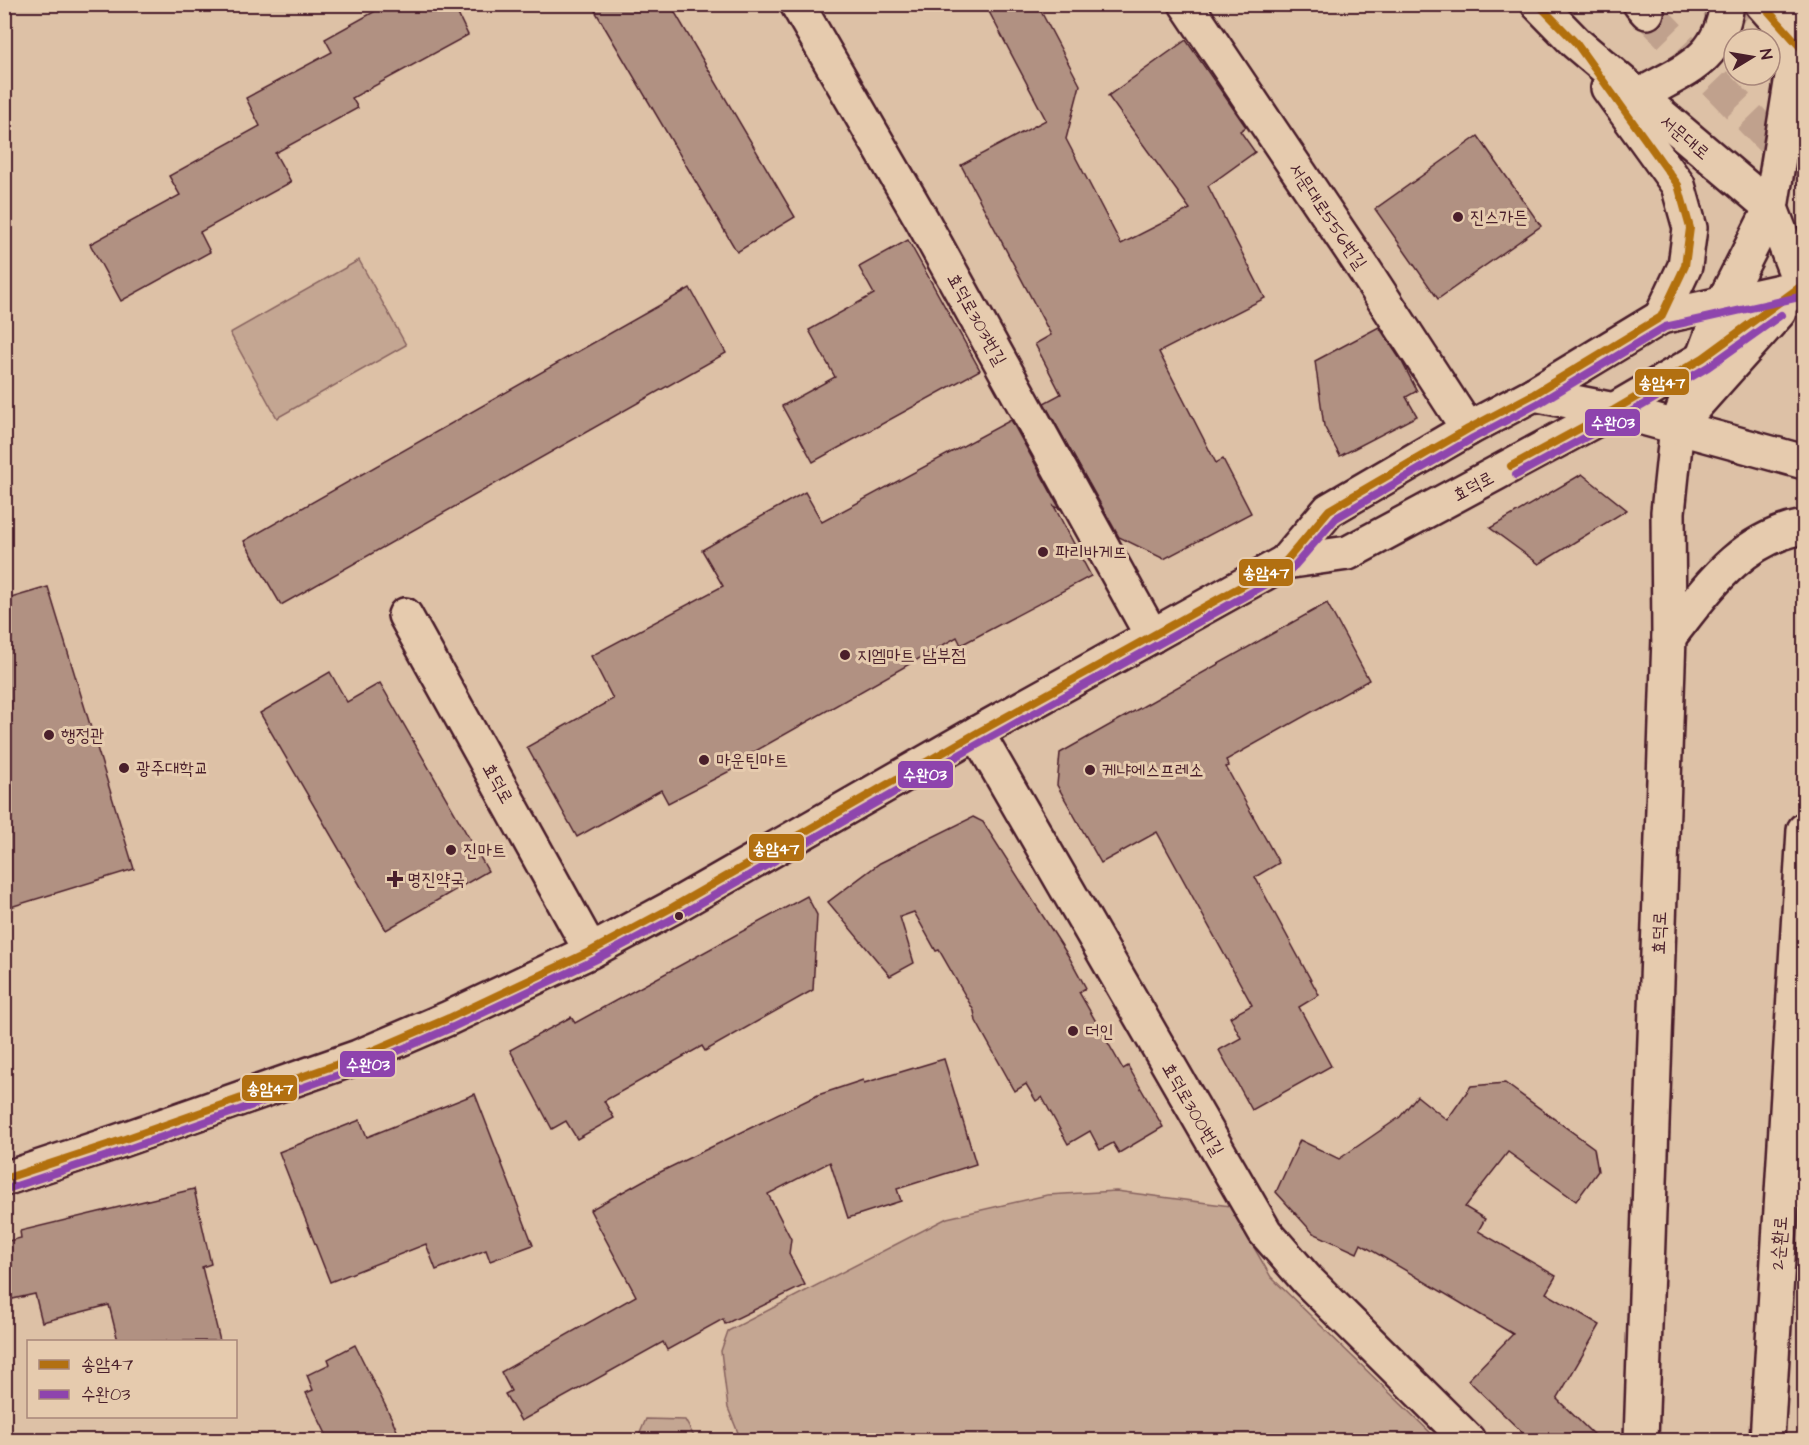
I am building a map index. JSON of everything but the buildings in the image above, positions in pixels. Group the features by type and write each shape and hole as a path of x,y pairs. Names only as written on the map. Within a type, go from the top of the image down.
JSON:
{"main road":[{"name":"효덕로303번길","path":"798,4 922,220 1152,636"},
{"name":"서문대로556번길","path":"1186,4 1468,429"},
{"name":"서문대로","path":"1538,4 1576,43 1637,97 1771,208 1804,286"},
{"path":"1637,97 1667,79 1683,73 1700,61 1716,43 1725,23 1727,4"},
{"path":"1762,4 1801,48"},
{"path":"1771,208 1801,48 1793,4"},
{"path":"1576,43 1677,185 1690,228 1689,237 1685,266 1661,317"},
{"name":"효덕로","path":"1641,1440 1670,637 1668,512 1677,426 1723,303 1771,208"},
{"name":"효덕로","path":"1286,562 1348,554 1614,410 1702,358 1804,286"},
{"name":"효덕로","path":"4,1179 358,1058 591,951 1286,562 1329,510 1468,429 1534,394 1661,317 1804,286"},
{"path":"1677,426 1804,286"},
{"path":"1534,394 1614,410 1804,462"},
{"path":"1670,637 1721,572 1766,538 1804,527"},
{"name":"효덕로","path":"405,615 591,951"},
{"name":"효덕로300번길","path":"977,733 1265,1232 1307,1280 1468,1440"},
{"name":"2순환로","path":"1767,1440 1804,830"}],"shaded area":[{"path":"359,260 406,345 277,418 230,333"},
{"path":"1116,1191 1230,1206 1271,1277 1438,1440 741,1440 728,1408 721,1351 728,1331 947,1218 1047,1195"},
{"path":"646,1419 685,1420 696,1440 637,1440"}],"tunnel":[{"path":"1715,4 1738,27"},
{"path":"1647,12 1804,174"},
{"path":"1782,71 1804,93"}],"transit line":[{"name":"송암47","path":"4,1179 358,1057 449,1018 591,951 1285,562 1329,510 1468,429 1534,394 1661,317 1685,266 1690,228 1678,185 1576,43 1538,4"},
{"name":"송암47","path":"1762,4 1804,51"},
{"name":"송암47","path":"1511,466 1703,358 1804,284"},
{"name":"수완03","path":"7,1189 361,1067 453,1027 595,960 678,916 982,742 1290,571 1336,518 1473,438 1539,403 1665,327 1804,296"},
{"name":"수완03","path":"1516,475 1708,367 1781,315"}],"place":[{"name":"진스가든","path":"1458,217"},
{"name":"파리바게뜨","path":"1043,552"},
{"name":"지엠마트 남부점","path":"845,655"},
{"name":"행정관","path":"49,735"},
{"name":"마운틴마트","path":"704,760"},
{"name":"광주대학교","path":"124,768"},
{"name":"케냐에스프레소","path":"1090,770"},
{"name":"진마트","path":"451,850"},
{"name":"명진약국","path":"395,879"},
{"name":"더인","path":"1073,1031"}]}
